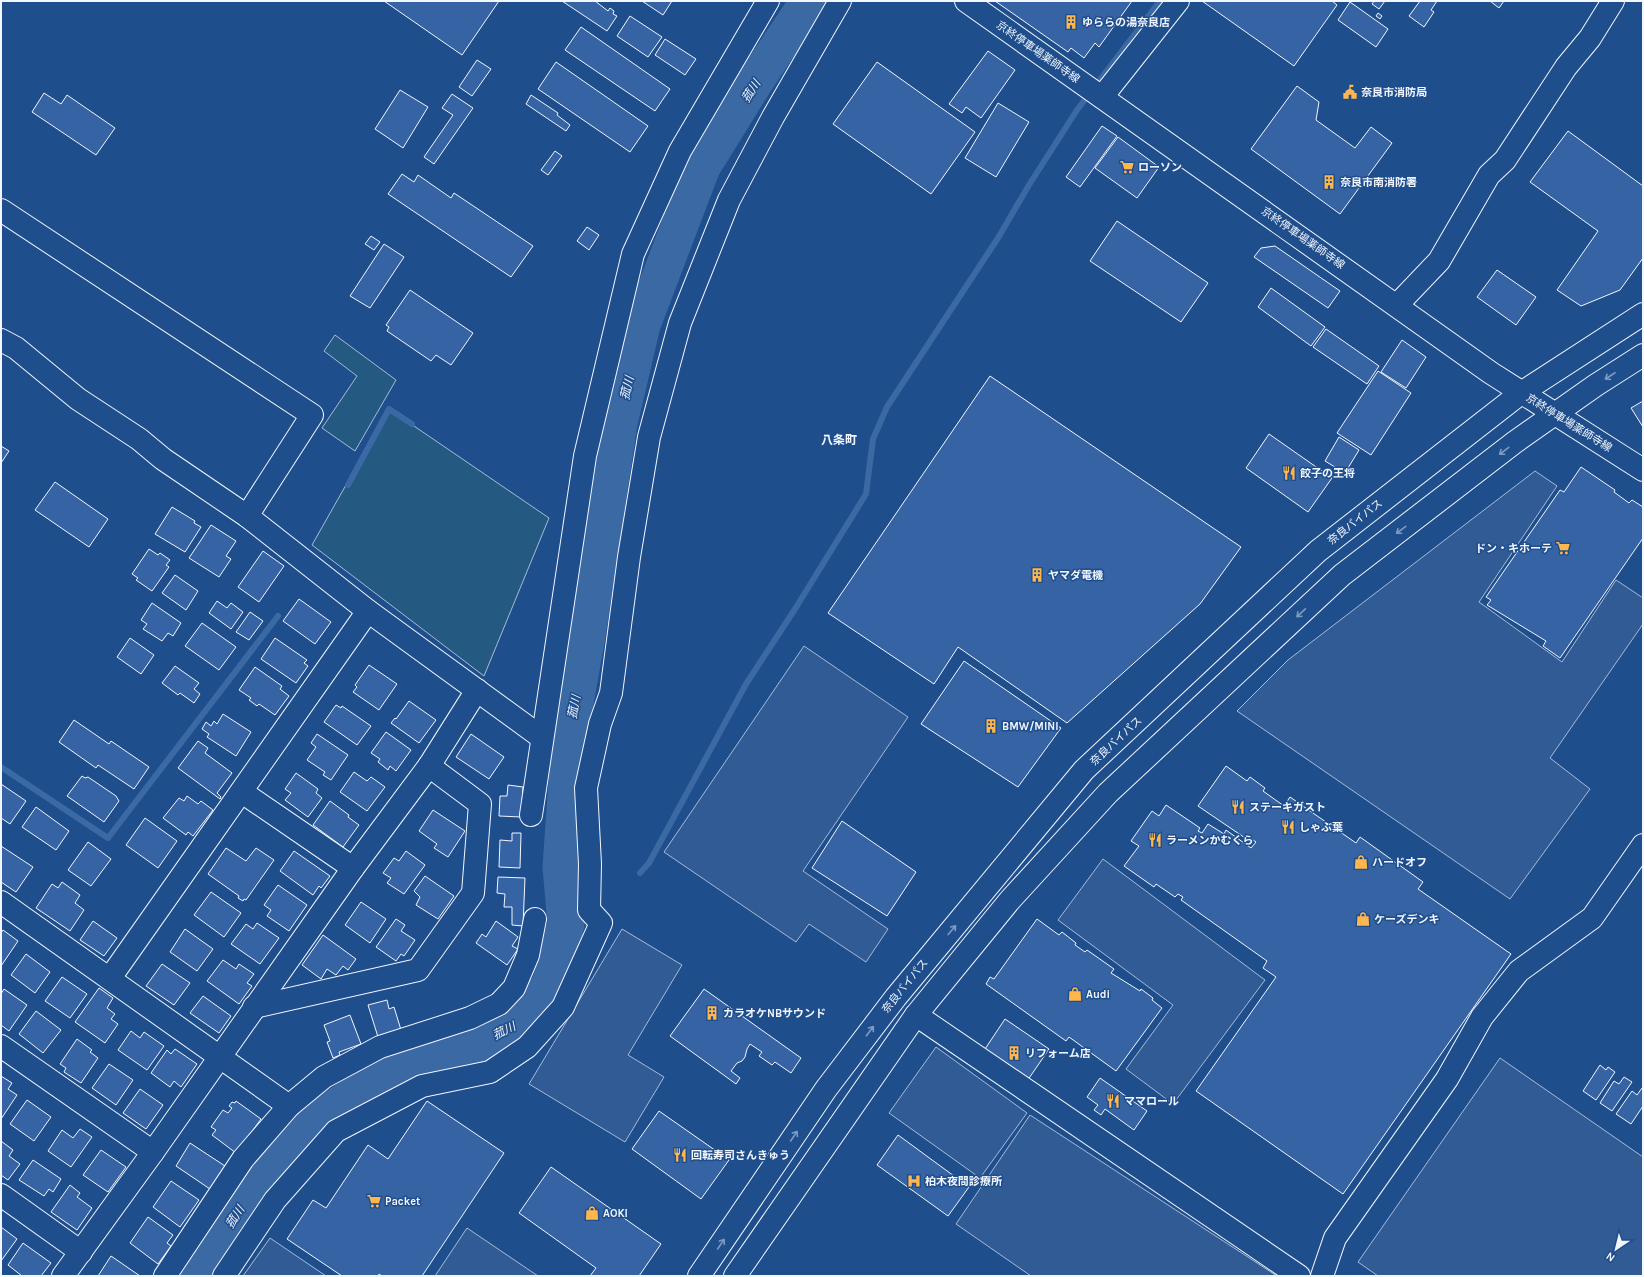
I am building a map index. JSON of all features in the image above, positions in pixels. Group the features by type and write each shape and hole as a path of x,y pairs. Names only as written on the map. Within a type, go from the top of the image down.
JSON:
{"main road":[{"path":"531,815 541,738 584,456 633,254 680,152 768,1"},
{"path":"224,1276 274,1200 336,1131 422,1086 490,1072 527,1047 563,1007 601,923 589,910 590,864 586,788 600,724 611,693 629,557 649,437 680,323 729,200 773,117 840,1"},
{"name":"京終停車場薬師寺線","path":"966,1 1521,393 1643,470"},
{"path":"1102,97 1178,1"},
{"path":"1398,305 1439,261 1489,175 1505,160 1566,67 1590,38 1606,3"},
{"path":"1,210 312,415 247,516"},
{"name":"奈良バイパス","path":"699,1276 826,1089 896,997 1084,770 1318,551 1521,393 1643,314"},
{"path":"1,340 16,348 78,399 139,439 163,459 247,516 368,611 541,738"},
{"path":"735,1276 916,1015 1010,900 1108,793 1342,575 1515,442 1596,385 1643,355"},
{"path":"110,978 368,611"},
{"path":"63,1276 153,1152 352,868 429,766 477,690"},
{"path":"254,1007 418,970 473,892 480,804 429,766"},
{"path":"242,792 352,868"},
{"path":"1322,1276 1335,1238 1447,1080 1482,1017 1519,970 1592,918 1643,845"},
{"path":"1,902 110,978 219,1058 289,1106"},
{"path":"165,1276 243,1158 289,1106 324,1077 380,1047 470,1018 499,1004 514,988 528,955 535,919"},
{"path":"916,1015 1299,1276"},
{"path":"1,1046 153,1152"},
{"path":"1,1195 81,1252"}],"shaded area":[{"path":"335,335 396,380 355,451 322,428 357,376 324,351"},
{"path":"389,409 549,518 484,676 312,545"},
{"path":"1535,471 1557,486 1479,602 1562,662 1616,580 1643,598 1643,624 1550,758 1590,789 1510,899 1237,711 1288,660"},
{"path":"804,646 908,717 803,871 888,929 866,962 809,924 796,942 664,852"},
{"path":"1103,859 1265,980 1173,1104 1126,1069 1173,1005 1058,920"},
{"path":"622,929 682,965 628,1055 664,1077 625,1142 529,1084"},
{"path":"936,1047 1027,1113 980,1178 889,1113"},
{"path":"1500,1058 1643,1157 1643,1276 1378,1276 1358,1262"},
{"path":"1030,1115 1277,1276 1031,1276 956,1224"},
{"path":"467,1228 538,1276 435,1276"},
{"path":"270,1238 326,1276 243,1276"}],"building":[{"path":"384,1 499,1 462,55"},
{"path":"562,1 595,1 608,11 610,8 614,11 613,14 617,16 607,31"},
{"path":"642,1 672,1 663,15"},
{"name":"ゆららの湯奈良店","path":"995,1 1132,1 1099,47 1095,43 1084,58 1071,48 1068,52"},
{"path":"1202,1 1332,1 1337,5 1294,66"},
{"path":"1374,1 1385,1 1379,9 1372,4"},
{"path":"1420,1 1437,1 1431,10 1434,12 1424,27 1409,16"},
{"path":"1490,1 1504,1 1499,8"},
{"path":"1350,2 1388,29 1376,47 1338,20"},
{"path":"1378,13 1382,16 1380,19 1376,16"},
{"path":"630,16 662,37 648,57 617,36"},
{"path":"581,27 670,89 655,111 565,50"},
{"path":"665,39 696,59 685,75 655,55"},
{"path":"988,51 1015,70 981,118 966,107 962,113 949,104"},
{"path":"477,60 491,69 472,96 459,87"},
{"path":"556,62 648,126 630,152 538,89"},
{"path":"877,62 975,132 931,194 833,124"},
{"name":"奈良市南消防署","path":"1297,86 1319,102 1316,120 1355,148 1371,127 1392,143 1340,214 1251,149"},
{"path":"400,90 428,107 403,148 375,129"},
{"path":"44,93 61,104 67,95 115,128 96,155 32,112"},
{"path":"452,94 473,108 434,164 424,157 453,115 442,108"},
{"path":"531,95 558,113 557,115 570,125 566,131 526,104"},
{"path":"998,103 1029,122 996,177 965,158"},
{"path":"1102,126 1117,136 1080,187 1066,177"},
{"path":"1568,131 1643,186 1643,258 1620,290 1581,306 1557,290 1598,231 1530,182"},
{"name":"ローソン","path":"1118,137 1159,167 1137,198 1095,168"},
{"path":"555,151 562,156 548,175 541,170"},
{"path":"402,174 414,182 418,175 451,198 454,193 533,246 511,277 388,194"},
{"path":"1117,221 1208,283 1181,322 1090,261"},
{"path":"587,227 599,235 589,250 577,241"},
{"path":"371,236 380,242 374,250 365,244"},
{"path":"384,244 404,257 370,308 350,296"},
{"path":"1275,246 1340,291 1328,308 1254,257 1261,248"},
{"path":"1497,270 1536,297 1516,325 1477,297"},
{"path":"1271,288 1325,327 1311,346 1258,307"},
{"path":"410,290 473,333 451,365 436,355 431,361 387,331 389,327 386,325"},
{"path":"1326,329 1379,366 1367,384 1313,347"},
{"path":"1402,340 1426,357 1406,388 1381,372"},
{"path":"1378,371 1411,393 1371,455 1337,433"},
{"name":"ヤマダ電機","path":"990,376 1241,547 1200,604 1067,723 958,647 934,684 828,613"},
{"path":"1643,401 1643,427 1631,408"},
{"name":"餃子の王将","path":"1269,434 1332,478 1308,512 1246,468"},
{"path":"1339,437 1359,450 1345,473 1325,461"},
{"path":"1,446 9,451 1,463"},
{"path":"1581,467 1615,490 1614,492 1629,503 1632,500 1643,507 1643,538 1560,658 1543,646 1546,641 1487,605 1491,600 1486,597 1560,490 1564,492"},
{"path":"55,482 108,519 89,547 35,510"},
{"path":"172,507 195,521 194,523 201,527 185,552 155,534"},
{"path":"211,525 236,541 226,556 231,559 219,577 189,558"},
{"path":"149,549 158,555 160,553 170,560 166,565 169,567 152,591 136,580 138,578 132,574"},
{"path":"263,551 284,566 259,602 238,587"},
{"path":"175,575 198,591 186,610 162,593"},
{"path":"299,599 331,622 315,644 283,621"},
{"path":"217,601 227,608 231,603 243,612 231,629 209,613"},
{"path":"152,603 181,623 173,636 168,633 162,641 143,629 147,624 141,620"},
{"path":"250,612 263,621 249,640 236,632"},
{"path":"202,623 236,647 219,670 185,646"},
{"path":"130,638 154,655 141,674 117,657"},
{"path":"275,638 307,660 304,663 308,666 296,683 261,659"},
{"name":"BMW/MINI","path":"964,661 1061,728 1018,787 921,724"},
{"path":"369,665 397,684 379,710 353,692 357,687 355,685"},
{"path":"175,666 199,683 194,689 200,694 194,703 180,693 178,695 162,683"},
{"path":"255,667 282,686 280,689 289,696 275,715 259,704 257,706 249,700 251,698 239,690"},
{"path":"409,701 436,720 419,743 391,723 395,718 396,719"},
{"path":"336,705 341,708 342,706 371,726 357,745 324,722"},
{"path":"223,714 251,732 236,756 207,737 209,734 202,729 206,722 211,726 214,721 217,724"},
{"path":"74,720 109,744 111,741 149,767 134,789 98,765 96,768 59,742"},
{"path":"386,732 411,750 396,771 390,766 388,770 378,762 380,759 371,753"},
{"path":"317,734 348,755 331,780 323,775 325,772 307,760 316,747 311,743"},
{"path":"471,734 504,757 489,779 456,757"},
{"path":"198,741 208,748 205,753 232,773 217,793 221,797 220,799 178,768"},
{"path":"1226,766 1247,781 1250,777 1265,788 1263,791 1284,806 1290,797 1356,843 1360,837 1423,882 1418,889 1511,954 1343,1194 1196,1091 1276,977 1263,968 1267,961 1181,900 1183,897 1178,894 1175,897 1156,884 1154,887 1124,866 1139,846 1131,841 1152,811 1159,816 1166,805 1200,828 1198,831 1202,833 1208,824 1224,834 1226,830 1251,848 1256,842 1250,838 1248,840 1198,806"},
{"path":"354,772 367,781 371,777 385,787 367,811 340,792"},
{"path":"296,773 318,789 316,793 322,798 308,817 285,800 291,793 285,789"},
{"path":"82,776 85,778 88,777 116,796 119,801 104,822 67,796"},
{"path":"1,784 26,801 10,824 1,818"},
{"path":"508,785 523,787 521,817 499,816 500,796 507,796"},
{"path":"187,796 198,804 201,801 213,810 193,836 188,832 186,835 163,818 179,798 184,801"},
{"path":"330,801 349,815 348,817 359,825 343,847 313,825"},
{"path":"36,807 69,831 56,850 22,827"},
{"path":"433,810 465,831 448,857 434,848 437,844 419,831"},
{"path":"145,818 177,841 158,868 126,845"},
{"path":"842,821 916,872 887,916 812,868"},
{"path":"512,833 521,833 520,868 499,867 500,840 512,841"},
{"path":"88,842 111,859 91,886 68,870"},
{"path":"1,846 33,867 16,892 1,882"},
{"path":"226,848 246,861 256,848 274,860 246,900 244,899 243,901 238,898 239,896 208,874"},
{"path":"294,851 330,876 321,888 319,886 313,895 280,871"},
{"path":"406,851 425,865 404,894 387,883 391,878 383,873 394,858 399,861"},
{"path":"425,876 454,896 438,919 416,905 420,897 414,891"},
{"path":"498,877 525,878 523,926 512,925 512,907 504,907 505,894 497,893"},
{"path":"62,882 80,895 75,903 84,910 70,931 36,908 52,884 58,888"},
{"path":"278,885 307,905 289,931 267,916 271,910 264,905"},
{"path":"211,892 241,913 224,937 194,915"},
{"path":"361,902 386,919 370,943 345,925"},
{"path":"396,919 405,925 401,931 415,940 404,956 401,954 396,961 376,947"},
{"name":"Audi","path":"1037,919 1059,935 1062,932 1076,943 1075,945 1085,952 1087,950 1114,969 1111,973 1140,991 1141,989 1153,998 1152,1000 1162,1008 1116,1071 1069,1037 1066,1041 986,984 990,977 994,979"},
{"path":"93,921 117,938 104,956 80,940"},
{"path":"496,921 518,937 512,946 518,949 507,965 476,943 482,934 486,937"},
{"path":"257,923 279,938 260,964 231,944 246,924 253,929"},
{"path":"185,929 213,949 197,971 170,952"},
{"path":"3,930 18,941 1,966 1,933"},
{"path":"323,935 356,959 348,970 343,966 336,975 327,969 321,979 302,965"},
{"path":"26,954 50,972 35,993 11,975"},
{"path":"223,960 236,969 239,964 254,974 247,983 252,986 239,1004 207,981"},
{"path":"162,964 190,983 174,1005 146,986"},
{"path":"62,977 87,994 70,1018 45,1001"},
{"path":"99,988 113,998 107,1008 115,1014 111,1019 118,1024 105,1043 75,1022"},
{"path":"4,989 27,1005 9,1031 1,1025 1,994"},
{"name":"カラオケNBサウンド","path":"704,989 801,1058 791,1073 775,1062 772,1065 759,1056 762,1052 750,1044 745,1057 742,1061 737,1063 731,1071 740,1078 736,1084 670,1036"},
{"path":"203,996 231,1016 219,1033 190,1013"},
{"path":"387,1000 389,1009 394,1007 401,1030 378,1037 368,1005"},
{"path":"36,1011 61,1030 43,1053 19,1034"},
{"path":"350,1015 361,1044 339,1052 340,1055 333,1058 327,1042 330,1041 324,1025"},
{"name":"リフォーム店","path":"1005,1019 1049,1049 1023,1087 979,1058"},
{"path":"131,1031 140,1038 144,1032 164,1046 147,1070 118,1050"},
{"path":"77,1039 92,1050 90,1052 98,1058 81,1083 64,1072 66,1068 60,1064"},
{"path":"175,1049 197,1064 181,1087 174,1081 170,1087 151,1073 167,1050 171,1054"},
{"path":"109,1064 133,1080 116,1105 92,1088"},
{"path":"1600,1065 1606,1070 1608,1067 1615,1072 1596,1100 1583,1091"},
{"path":"1,1076 12,1083 8,1089 17,1095 1,1119"},
{"path":"1624,1077 1632,1082 1612,1111 1600,1103 1614,1081 1619,1084"},
{"name":"ママロール","path":"1100,1078 1147,1111 1134,1130 1105,1109 1101,1115 1094,1110 1098,1105 1087,1097"},
{"path":"1642,1088 1643,1106 1631,1124 1616,1114 1632,1091 1637,1095"},
{"path":"140,1089 163,1105 146,1129 123,1113"},
{"path":"27,1100 51,1117 34,1141 10,1124"},
{"path":"236,1101 261,1119 236,1153 212,1135 216,1130 211,1127 223,1110 228,1113 232,1108 229,1106 232,1102 235,1103"},
{"path":"427,1101 504,1153 422,1276 382,1276 379,1274 378,1276 342,1276 287,1239 313,1200 326,1208 368,1145 388,1159"},
{"name":"回転寿司さんきゅう","path":"659,1111 729,1160 701,1199 632,1149"},
{"path":"80,1129 92,1137 71,1167 48,1151 62,1130 73,1138"},
{"name":"柏木夜間診療所","path":"898,1135 969,1187 948,1216 877,1165"},
{"path":"1,1141 13,1150 9,1156 20,1164 8,1180 1,1175"},
{"path":"190,1143 225,1166 210,1189 176,1166"},
{"path":"101,1150 126,1167 108,1192 83,1175"},
{"path":"33,1160 61,1179 53,1192 49,1189 44,1196 19,1180"},
{"path":"551,1167 661,1244 639,1276 590,1276 596,1268 519,1213"},
{"path":"171,1181 199,1200 180,1227 153,1207"},
{"path":"70,1185 80,1193 77,1197 92,1208 77,1230 51,1212"},
{"path":"148,1217 173,1235 167,1243 171,1246 158,1264 130,1243"},
{"path":"1,1227 17,1239 1,1261"},
{"path":"23,1243 51,1263 41,1276 22,1276 8,1265"},
{"path":"111,1256 140,1276 98,1276"}],"waterway":[{"name":"菰川","path":"196,1276 270,1164 314,1122 374,1081 474,1046 522,1022 550,985 566,924 561,867 571,725 587,636 619,423 642,325 702,167 754,83 809,1"},
{"path":"640,873 649,863 746,684 795,609 866,494 873,439 887,407 998,238 1029,185 1077,110 1160,1"},
{"path":"348,485 389,409 412,424"},
{"path":"1,767 108,838 278,616"}],"place":[{"name":"ゆららの湯奈良店","path":"1071,22"},
{"name":"奈良市消防局","path":"1350,92"},
{"name":"ローソン","path":"1127,167"},
{"name":"奈良市南消防署","path":"1329,182"},
{"name":"餃子の王将","path":"1289,473"},
{"name":"ドン・キホーテ","path":"1563,548"},
{"name":"ヤマダ電機","path":"1037,575"},
{"name":"BMW/MINI","path":"991,726"},
{"name":"ステーキガスト","path":"1238,807"},
{"name":"しゃぶ葉","path":"1288,827"},
{"name":"ラーメンかむくら","path":"1155,840"},
{"name":"ハードオフ","path":"1361,862"},
{"name":"ケーズデンキ","path":"1363,919"},
{"name":"Audi","path":"1075,994"},
{"name":"カラオケNBサウンド","path":"712,1013"},
{"name":"リフォーム店","path":"1014,1053"},
{"name":"ママロール","path":"1113,1101"},
{"name":"回転寿司さんきゅう","path":"680,1155"},
{"name":"柏木夜間診療所","path":"914,1181"},
{"name":"Packet","path":"374,1201"},
{"name":"AOKI","path":"592,1213"}],"district":[{"name":"八条町","path":"839,440"}]}
